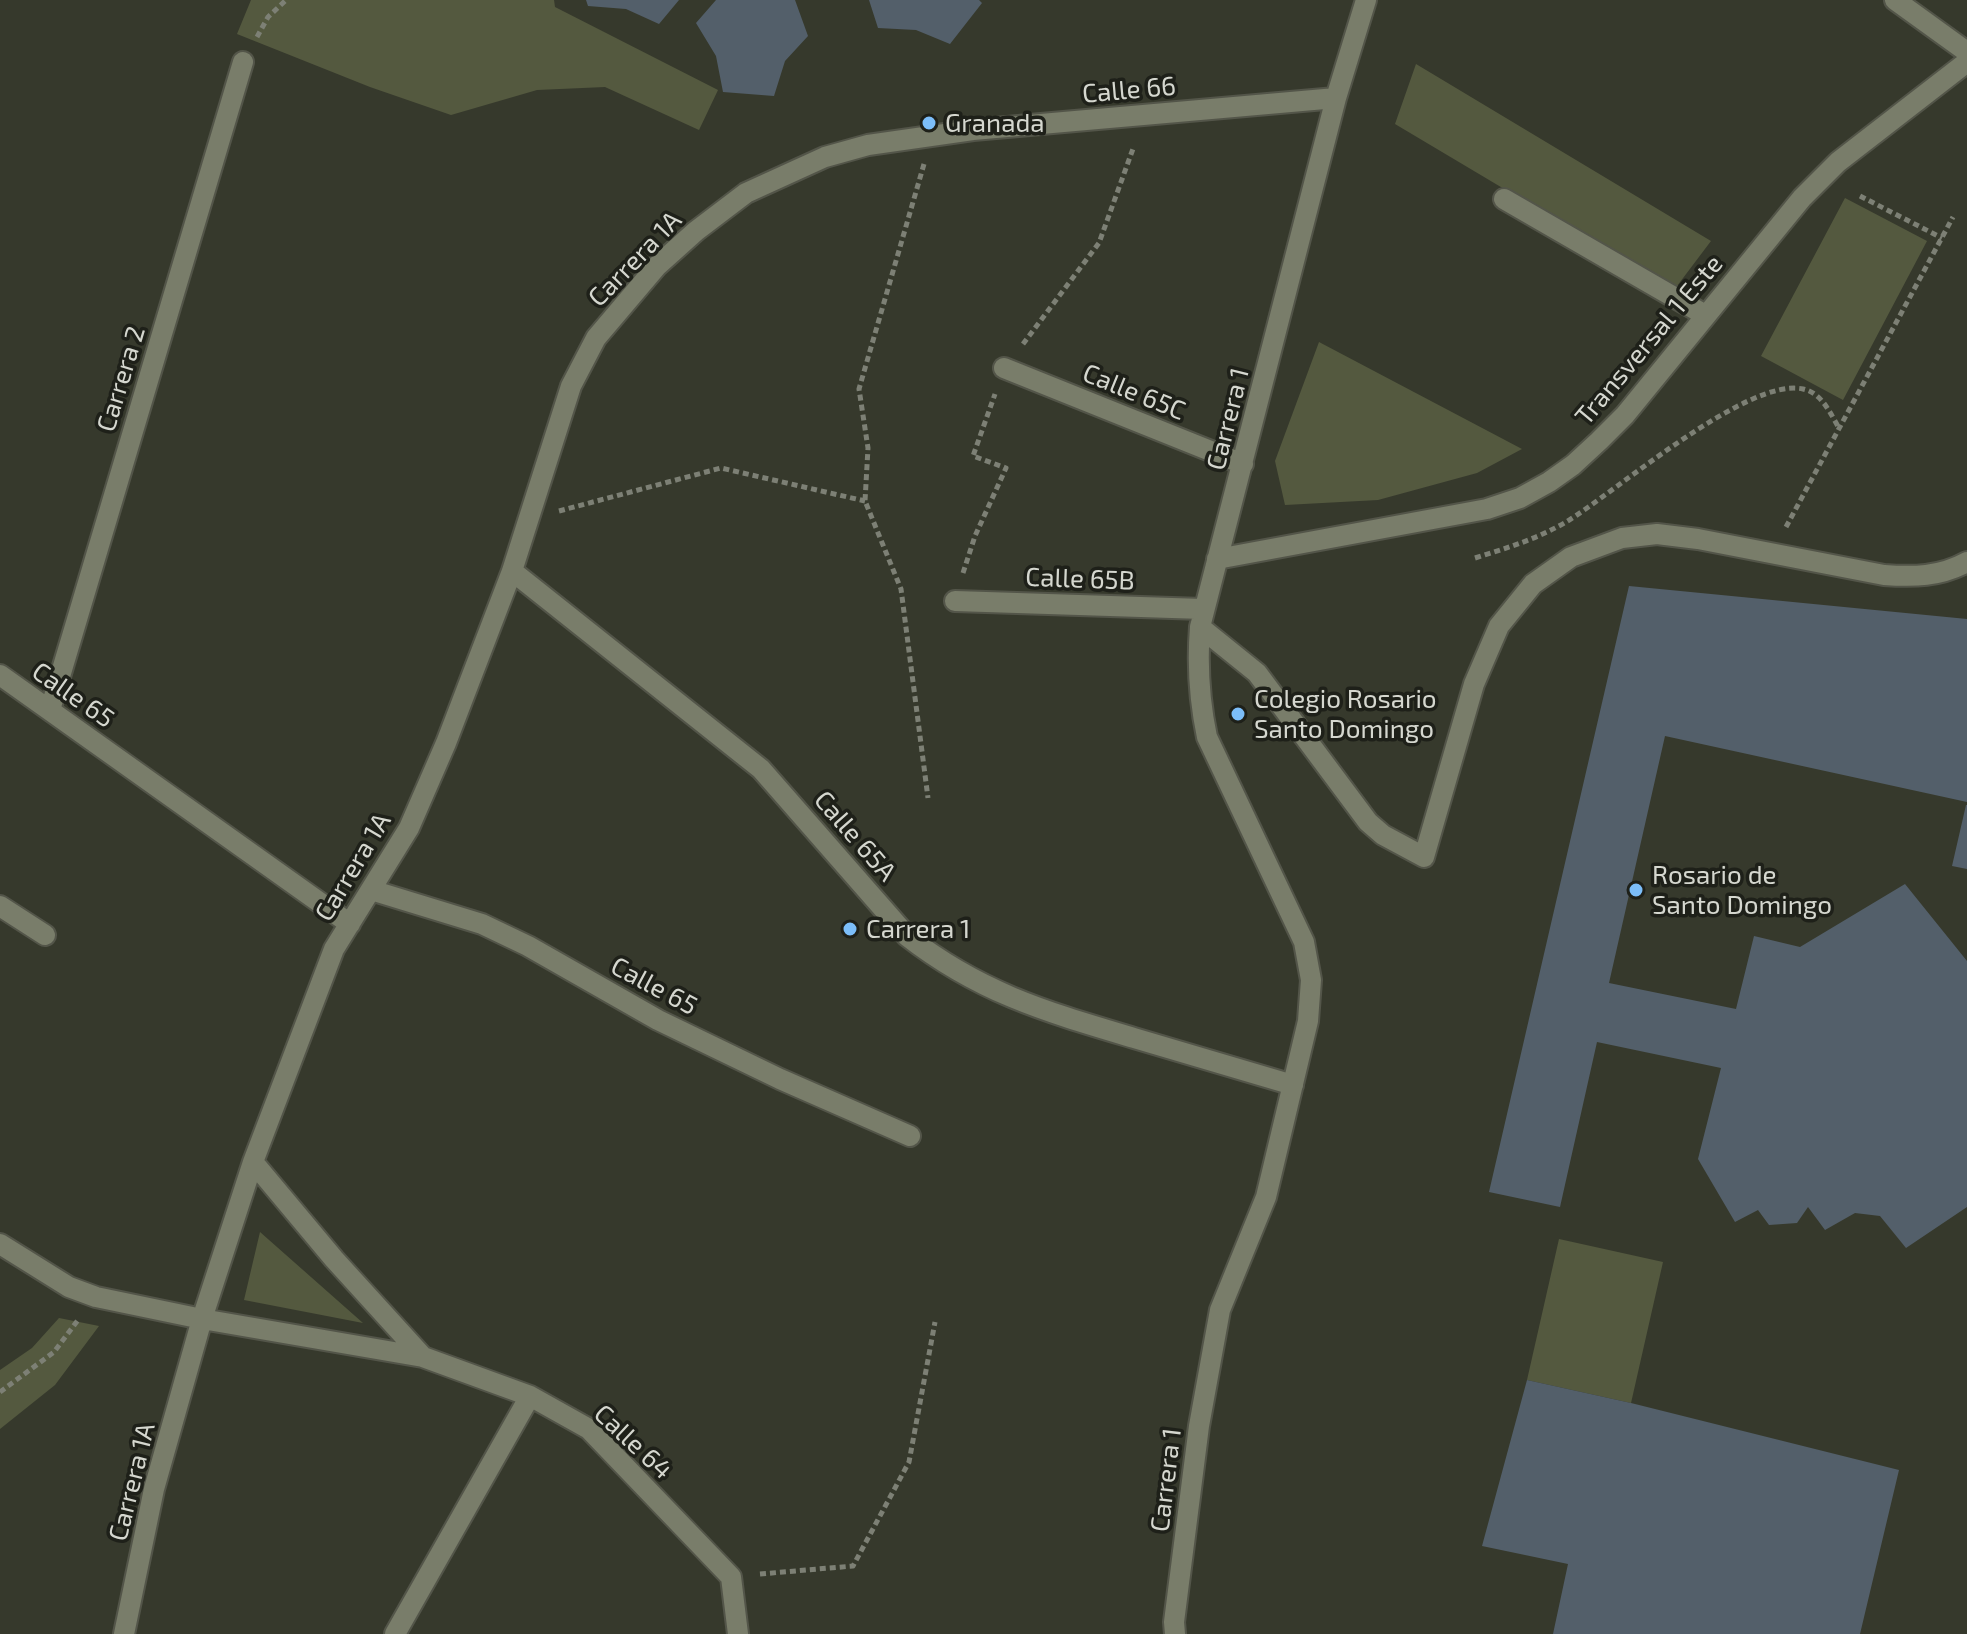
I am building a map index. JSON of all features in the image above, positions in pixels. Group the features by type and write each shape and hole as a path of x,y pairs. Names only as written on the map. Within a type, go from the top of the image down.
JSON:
{"street":[{"name":"Carrera 1","path":"1175,1634 1199,1426 1220,1310 1266,1197 1308,1021 1311,980 1304,942 1207,737 1199,701 1197,664 1201,618 1336,98 1366,0"},
{"path":"1895,0 1967,52"},
{"name":"Carrera 2","path":"50,710 243,62"},
{"name":"Transversal 1 Este","path":"1217,559 1487,509 1520,498 1573,465 1625,415 1774,230 1838,162 1967,62"},
{"name":"Calle 66","path":"746,193 825,157 868,145 973,130 1336,98"},
{"name":"Carrera 1A","path":"124,1634 154,1489 202,1319 253,1162 334,949 409,828 476,669 512,571 571,386 596,338 657,266 746,193"},
{"path":"1504,199 1705,315"},
{"name":"Calle 65C","path":"1004,368 1243,464"},
{"path":"1201,618 1257,673 1368,822 1383,835 1424,857 1484,658 1499,626 1533,584 1571,557 1622,538 1657,534 1772,552 1884,575 1912,577 1936,574 1967,562"},
{"name":"Calle 65A","path":"512,571 761,769 907,936 931,955 1007,998 1293,1085"},
{"name":"Calle 65B","path":"955,601 1201,618"},
{"name":"Calle 65","path":"0,675 350,924"},
{"name":"Calle 65","path":"371,890 482,924 528,946 658,1020 780,1079 910,1136"},
{"path":"0,906 45,935"},
{"name":"Calle 64","path":"253,1162 334,1259 423,1357"},
{"name":"Calle 64","path":"0,1244 39,1271 96,1297 202,1319 423,1357 530,1396 589,1429 731,1577"},
{"path":"395,1634 530,1396"},
{"path":"731,1577 738,1634"}],"path":[{"path":"243,62 268,17 286,0"},
{"path":"928,798 901,589 865,501 868,448 859,389 932,136"},
{"path":"1860,196 1942,238"},
{"path":"1772,552 1953,217"},
{"path":"1475,558 1526,542 1564,523 1724,412 1771,390 1794,389 1812,393 1824,403 1839,428"},
{"path":"528,519 721,468 865,501"},
{"path":"0,1392 54,1352 96,1297"},
{"path":"731,1577 853,1566 909,1462 935,1322"}],"green space":[{"path":"251,0 554,0 555,7 718,90 699,130 605,87 537,90 451,115 370,87 237,34"},
{"path":"1416,64 1711,241 1674,290 1395,124"},
{"path":"1845,198 1927,241 1843,400 1761,356"},
{"path":"1319,342 1522,449 1477,473 1378,500 1285,505 1275,461"},
{"path":"260,1232 363,1323 244,1300"},
{"path":"1559,1239 1663,1262 1631,1403 1527,1380"},
{"path":"59,1318 99,1326 55,1385 0,1429 0,1370 32,1348"}],"building":[{"path":"586,0 679,0 659,24 626,9 588,6"},
{"path":"716,0 795,0 808,36 785,61 774,96 723,92 716,56 696,23"},
{"path":"869,0 979,0 982,3 950,44 916,30 878,28"},
{"path":"1629,586 1967,619 1967,802 1665,736 1609,983 1736,1009 1754,936 1800,947 1905,884 1967,961 1967,1207 1906,1248 1880,1216 1855,1213 1825,1230 1808,1207 1797,1223 1769,1225 1758,1210 1735,1222 1698,1159 1721,1068 1597,1042 1560,1207 1489,1192"},
{"path":"1967,805 1967,869 1952,866"},
{"path":"1527,1380 1899,1470 1860,1634 1553,1634 1568,1564 1482,1546"}],"place":[{"name":"Granada","path":"929,123"},
{"name":"Colegio Rosario Santo Domingo","path":"1238,714"},
{"name":"Rosario de Santo Domingo","path":"1636,890"},
{"name":"Carrera 1","path":"850,929"}]}
